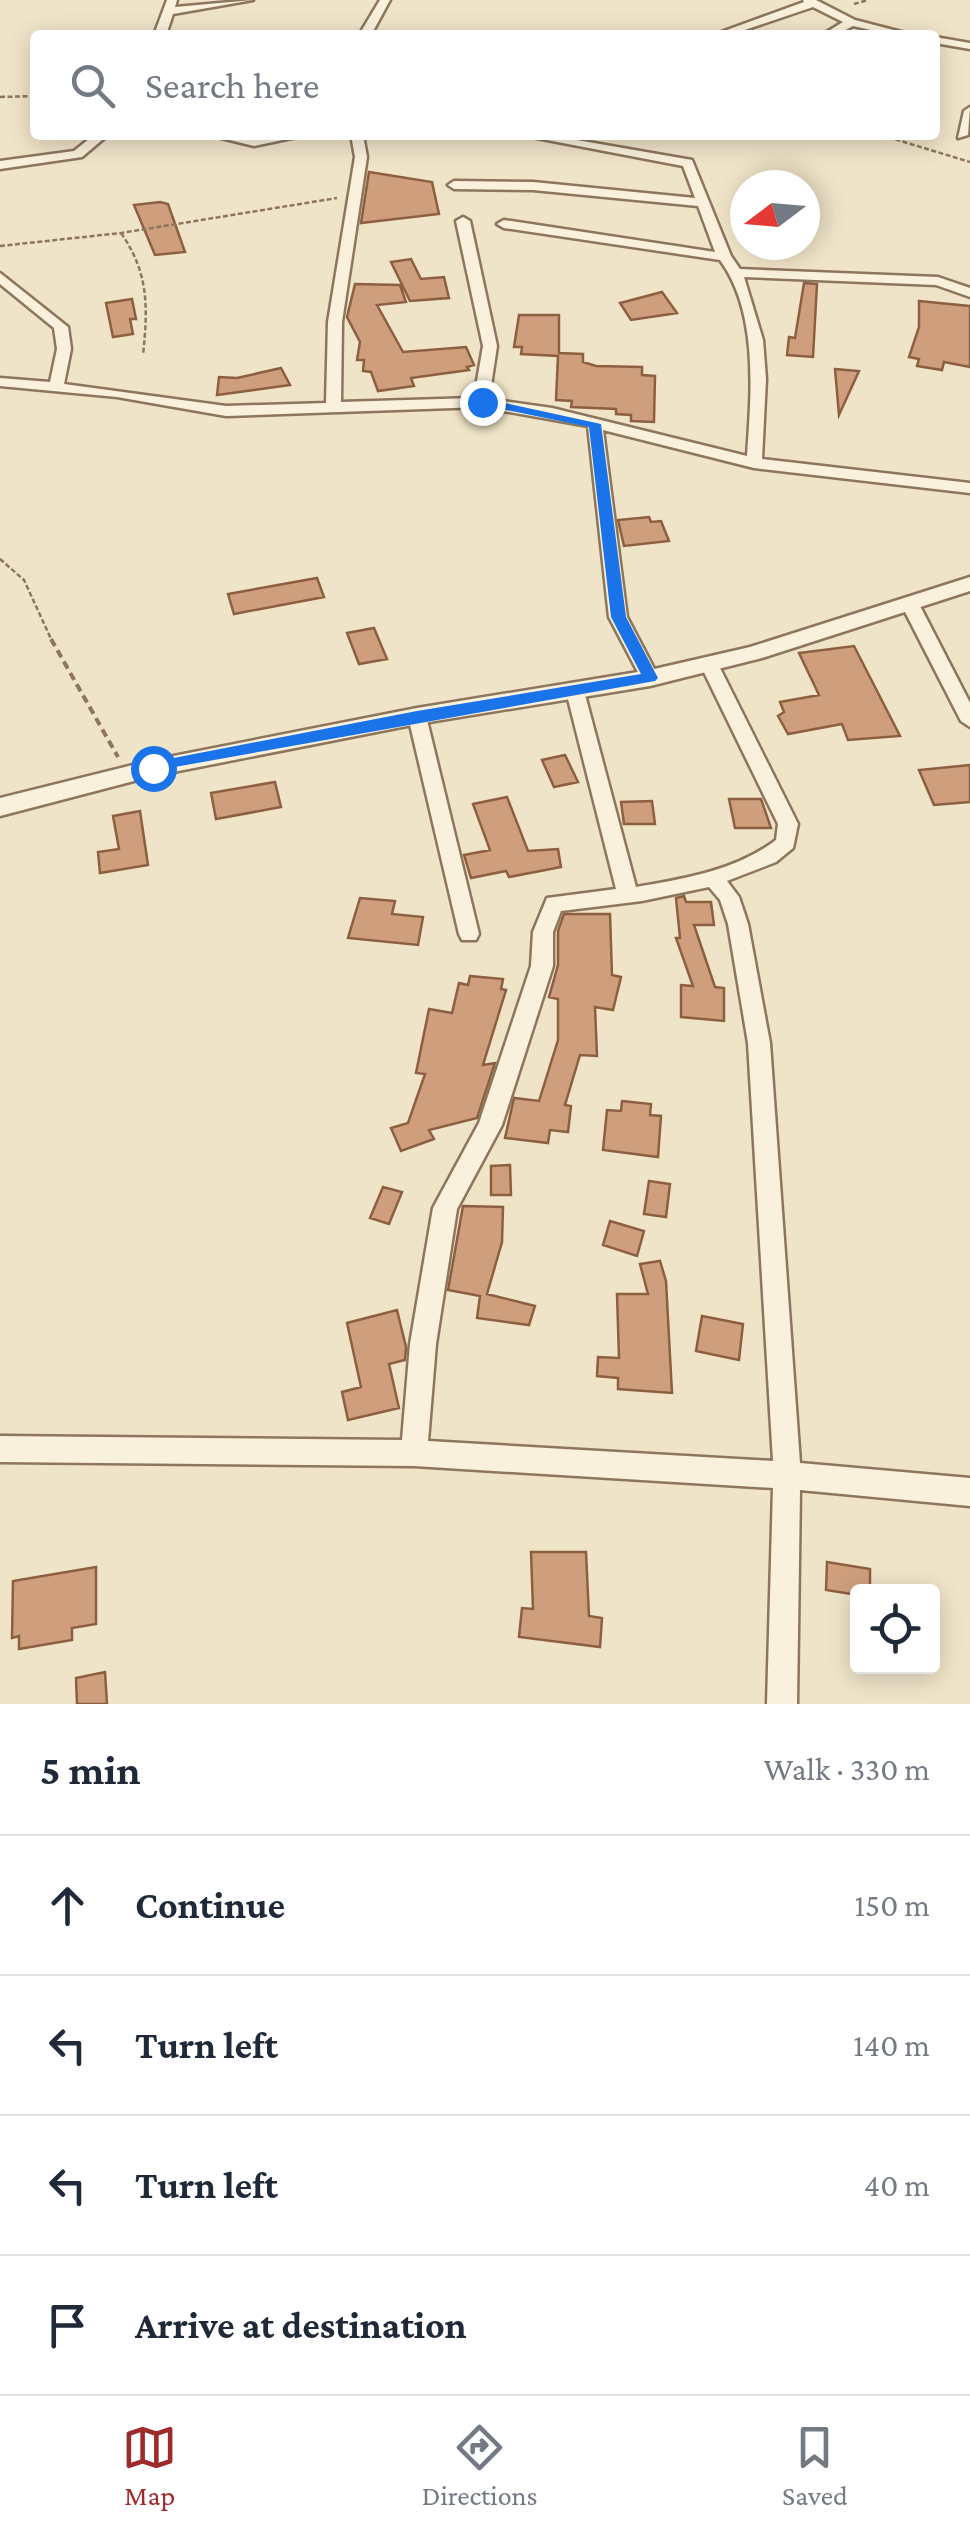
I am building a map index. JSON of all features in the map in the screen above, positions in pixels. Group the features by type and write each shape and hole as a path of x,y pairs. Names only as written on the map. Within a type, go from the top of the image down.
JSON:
{"street":[{"path":"162,30 170,6 248,0"},
{"path":"369,30 386,0"},
{"path":"733,30 810,2 850,22 885,30"},
{"path":"836,30 850,22"},
{"path":"940,41 970,46"},
{"path":"962,135 970,112"},
{"path":"0,165 78,154 96,140"},
{"path":"334,408 336,322 360,157 358,140"},
{"path":"554,140 688,164 724,258 736,273 756,340 759,378 754,463"},
{"path":"454,184 533,186 700,202"},
{"path":"463,222 490,346 482,402"},
{"path":"504,224 724,258"},
{"path":"736,273 938,281 970,293"},
{"path":"0,277 61,326 64,349 56,387"},
{"path":"0,382 226,411 482,402 595,424 754,463 970,488"},
{"path":"595,424 618,617 650,678"},
{"path":"0,807 128,774 417,716 650,678 709,664 970,584"},
{"path":"910,604 970,721"},
{"path":"414,1453 424,1344 445,1208 490,1125 542,966 543,932 554,904 600,902 627,893 713,878 765,861 786,843 788,824 709,664"},
{"path":"575,691 627,893"},
{"path":"417,716 469,934"},
{"path":"713,878 729,897 738,924 759,1043 787,1475 782,1704"},
{"path":"0,1449 414,1453 787,1475 970,1492"}],"path":[{"path":"0,98 30,96"},
{"path":"897,140 970,162"},
{"path":"0,246 121,233 355,196"},
{"path":"121,233 136,252 149,292 142,355"},
{"path":"0,559 24,580 63,666 128,774"}],"building":[{"path":"369,172 432,182 439,214 361,223"},
{"path":"168,204 185,252 155,255 134,205"},
{"path":"411,259 421,279 444,277 449,298 410,301 391,262"},
{"path":"804,283 817,284 813,357 787,355 789,337 795,338"},
{"path":"355,284 400,285 406,302 377,305 403,352 466,347 474,365 467,367 469,370 411,378 414,386 378,391 371,372 363,371 364,360 357,360 360,342 347,317"},
{"path":"662,292 677,313 631,320 620,303"},
{"path":"132,299 136,319 130,319 133,334 113,337 106,303"},
{"path":"919,301 970,306 970,367 944,362 942,370 917,366 919,359 909,357 919,327"},
{"path":"519,315 559,315 559,353 583,354 583,362 596,366 642,367 642,375 655,376 654,422 631,421 631,415 616,414 616,409 571,407 572,401 556,400 558,356 521,354 522,347 514,347"},
{"path":"281,368 290,385 217,395 219,377 237,378"},
{"path":"835,369 859,371 839,415"},
{"path":"649,517 651,522 661,521 669,541 624,546 618,520"},
{"path":"317,578 324,597 234,614 228,594"},
{"path":"374,628 387,659 359,664 347,633"},
{"path":"854,646 900,736 848,740 842,724 788,734 778,716 784,712 780,702 819,695 799,653"},
{"path":"565,755 578,782 554,787 542,760"},
{"path":"970,765 970,802 934,805 919,770"},
{"path":"275,782 281,807 216,819 211,793"},
{"path":"507,797 528,851 558,849 561,867 509,877 506,871 471,878 464,855 490,850 473,804"},
{"path":"729,799 761,799 771,828 735,828"},
{"path":"652,801 655,824 624,824 621,802"},
{"path":"140,811 148,865 100,873 98,852 119,849 113,816"},
{"path":"684,896 686,902 711,902 714,925 694,925 715,987 724,988 724,1021 681,1017 681,985 693,986 676,938 680,938 676,898"},
{"path":"360,898 395,901 392,914 423,917 418,945 348,938"},
{"path":"564,914 610,914 612,975 621,977 613,1010 595,1007 597,1056 580,1055 565,1105 571,1106 568,1132 550,1130 548,1143 505,1138 514,1098 539,1101 558,1040 558,999 549,997 558,965 558,931"},
{"path":"470,976 503,979 501,989 506,990 483,1065 495,1063 477,1118 429,1130 434,1139 401,1151 391,1128 408,1123 425,1074 416,1073 429,1009 452,1013 459,983 468,985"},
{"path":"622,1101 651,1104 650,1115 661,1116 658,1157 603,1150 607,1110 621,1111"},
{"path":"510,1165 511,1195 491,1195 491,1166"},
{"path":"649,1181 670,1184 666,1217 644,1214"},
{"path":"383,1187 402,1192 389,1224 370,1218"},
{"path":"463,1206 503,1207 502,1242 487,1294 535,1306 529,1325 477,1318 480,1296 448,1290"},
{"path":"610,1221 644,1231 637,1256 603,1245"},
{"path":"660,1261 666,1281 672,1393 618,1389 618,1378 597,1376 598,1357 619,1358 617,1294 648,1294 640,1264"},
{"path":"397,1310 406,1347 405,1360 389,1364 399,1408 348,1420 342,1392 361,1387 347,1323"},
{"path":"702,1316 743,1324 739,1360 696,1351"},
{"path":"531,1552 586,1552 589,1616 602,1618 600,1647 519,1637 522,1608 533,1609"},
{"path":"827,1562 870,1569 870,1584 850,1584 850,1594 826,1590"},
{"path":"96,1567 96,1624 72,1628 72,1640 19,1649 19,1636 12,1638 13,1581"},
{"path":"105,1672 107,1704 77,1704 76,1678"}],"route":[{"path":"153,768 417,716 650,678 618,617 595,424 482,402"}]}
